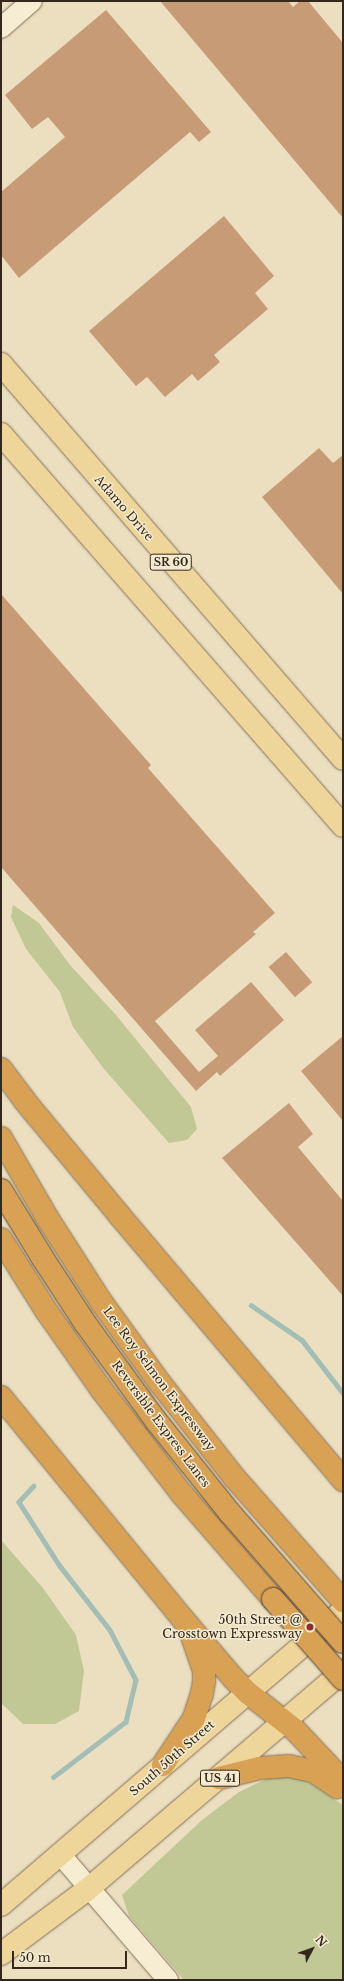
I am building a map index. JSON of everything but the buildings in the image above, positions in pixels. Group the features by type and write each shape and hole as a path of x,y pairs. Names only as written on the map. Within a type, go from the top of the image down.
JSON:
{"highway":[{"path":"1,1069 24,1100 150,1253 340,1475"},
{"name":"Lee Roy Selmon Expressway","path":"1,1138 48,1219 130,1342 200,1436 343,1601"},
{"name":"Reversible Express Lanes","path":"1,1190 85,1323 157,1422 230,1513 343,1642"},
{"path":"1,1239 46,1309 101,1389 182,1494 343,1679"},
{"path":"1,1397 182,1618 248,1693 285,1722 343,1781"},
{"path":"163,1765 194,1718 204,1682 201,1659 182,1618"},
{"path":"220,1778 260,1768 289,1766 313,1771 343,1791"}],"main road":[{"name":"Adamo Drive","path":"1,364 343,759"},
{"path":"1,434 343,826"},
{"name":"South 50th Street","path":"1,1905 343,1612"},
{"name":"US 41","path":"1,1954 88,1889 220,1778 343,1671"}],"street":[{"path":"1,28 32,1"},
{"path":"60,1854 88,1889 168,1980"}],"green space":[{"path":"13,905 39,923 70,965 116,1015 191,1107 197,1129 187,1140 169,1143 104,1069 73,1027 60,992 26,949 11,917"},
{"path":"1,1540 43,1588 76,1635 84,1671 79,1711 55,1724 23,1724 1,1703"},
{"path":"294,1776 312,1784 343,1805 343,1980 184,1980 129,1916 122,1895 202,1820 239,1792 268,1778"}],"waterway":[{"path":"251,1305 302,1340 343,1393"},
{"path":"34,1486 19,1502 60,1566 110,1630 136,1680 126,1722 54,1777"}],"place":[{"name":"50th Street @ Crosstown Expressway","path":"310,1627"}]}
